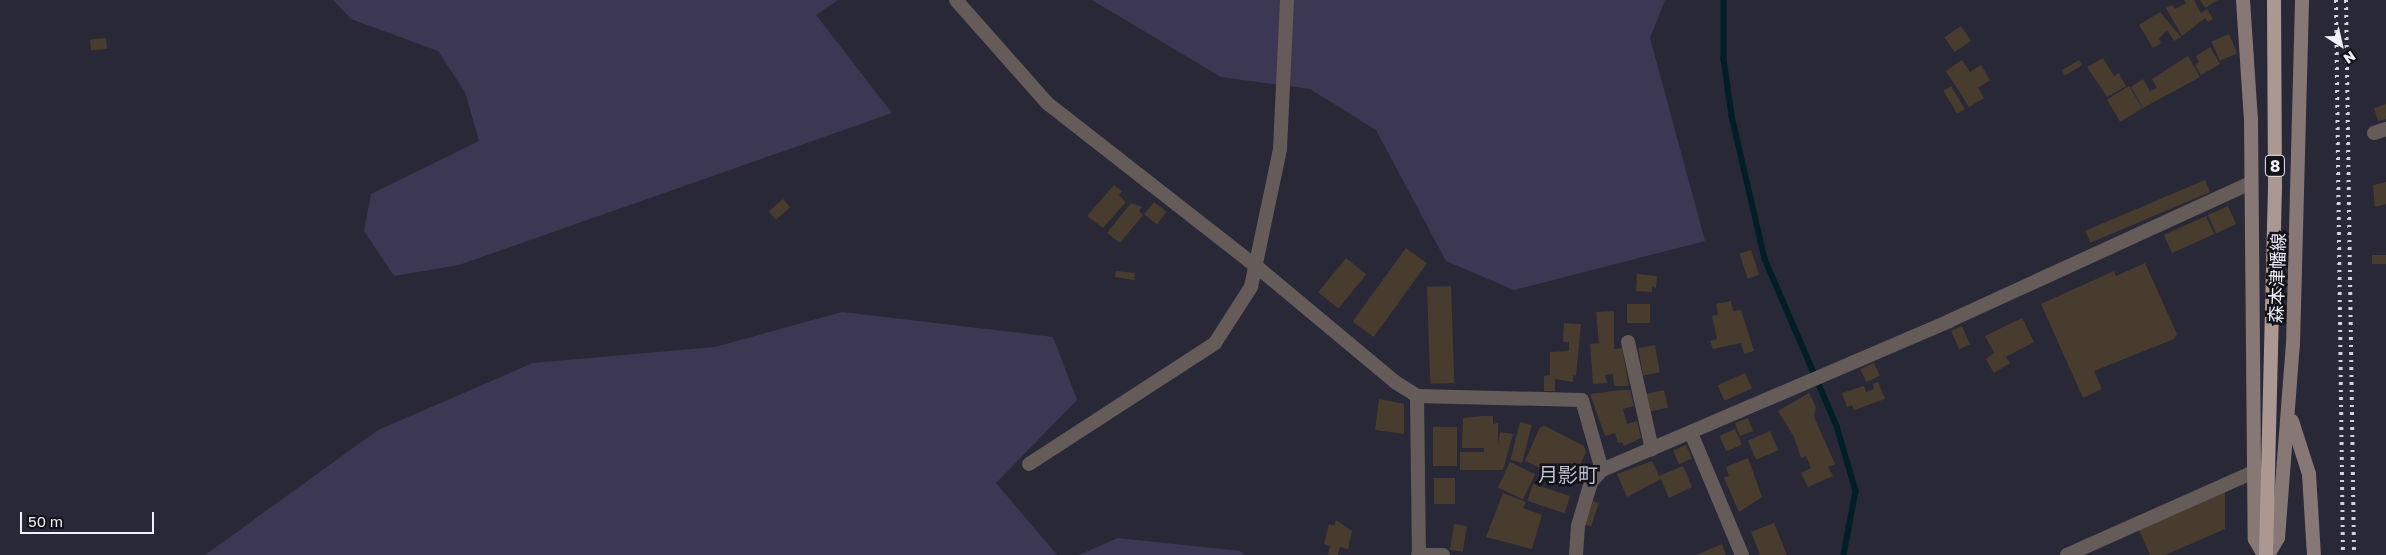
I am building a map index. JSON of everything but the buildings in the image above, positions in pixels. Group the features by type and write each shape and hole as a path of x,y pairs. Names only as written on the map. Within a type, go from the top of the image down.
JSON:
{"highway":[{"name":"8","path":"2266,555 2273,332 2274,0"}],"main road":[{"name":"森本津幡線","path":"2243,0 2251,183 2256,471 2255,540 2266,555 2278,538 2289,408 2302,0"},
{"path":"2289,408 2309,474 2314,555"}],"street":[{"path":"956,0 1047,103 1256,266 1417,396 1582,400 1602,470"},
{"path":"1029,464 1215,343 1251,287 1280,149 1287,0"},
{"path":"1576,555 1578,526 1591,482 1602,470 1815,379 2251,183"},
{"path":"1628,342 1652,449"},
{"path":"1417,396 1419,554 1443,555"},
{"path":"1691,433 1742,555"},
{"path":"2067,555 2256,471"}],"shaded area":[{"path":"333,0 838,0 816,15 892,113 459,265 394,276 364,231 371,194 479,141 465,92 438,51 351,19"},
{"path":"1092,0 1665,0 1650,38 1705,241 1514,290 1446,261 1376,130 1310,89 1221,77"},
{"path":"842,312 1053,337 1077,400 996,483 1057,555 205,555 378,430 533,363 715,347"},
{"path":"1118,538 1240,551 1245,555 1079,555"}],"waterway":[{"path":"1724,0 1724,59 1732,116 1765,259 1837,426 1856,491 1844,555"}],"railway":[{"path":"2336,0 2343,555"},
{"path":"2346,0 2354,555"}],"district":[{"name":"月影町","path":"1568,474"}]}
